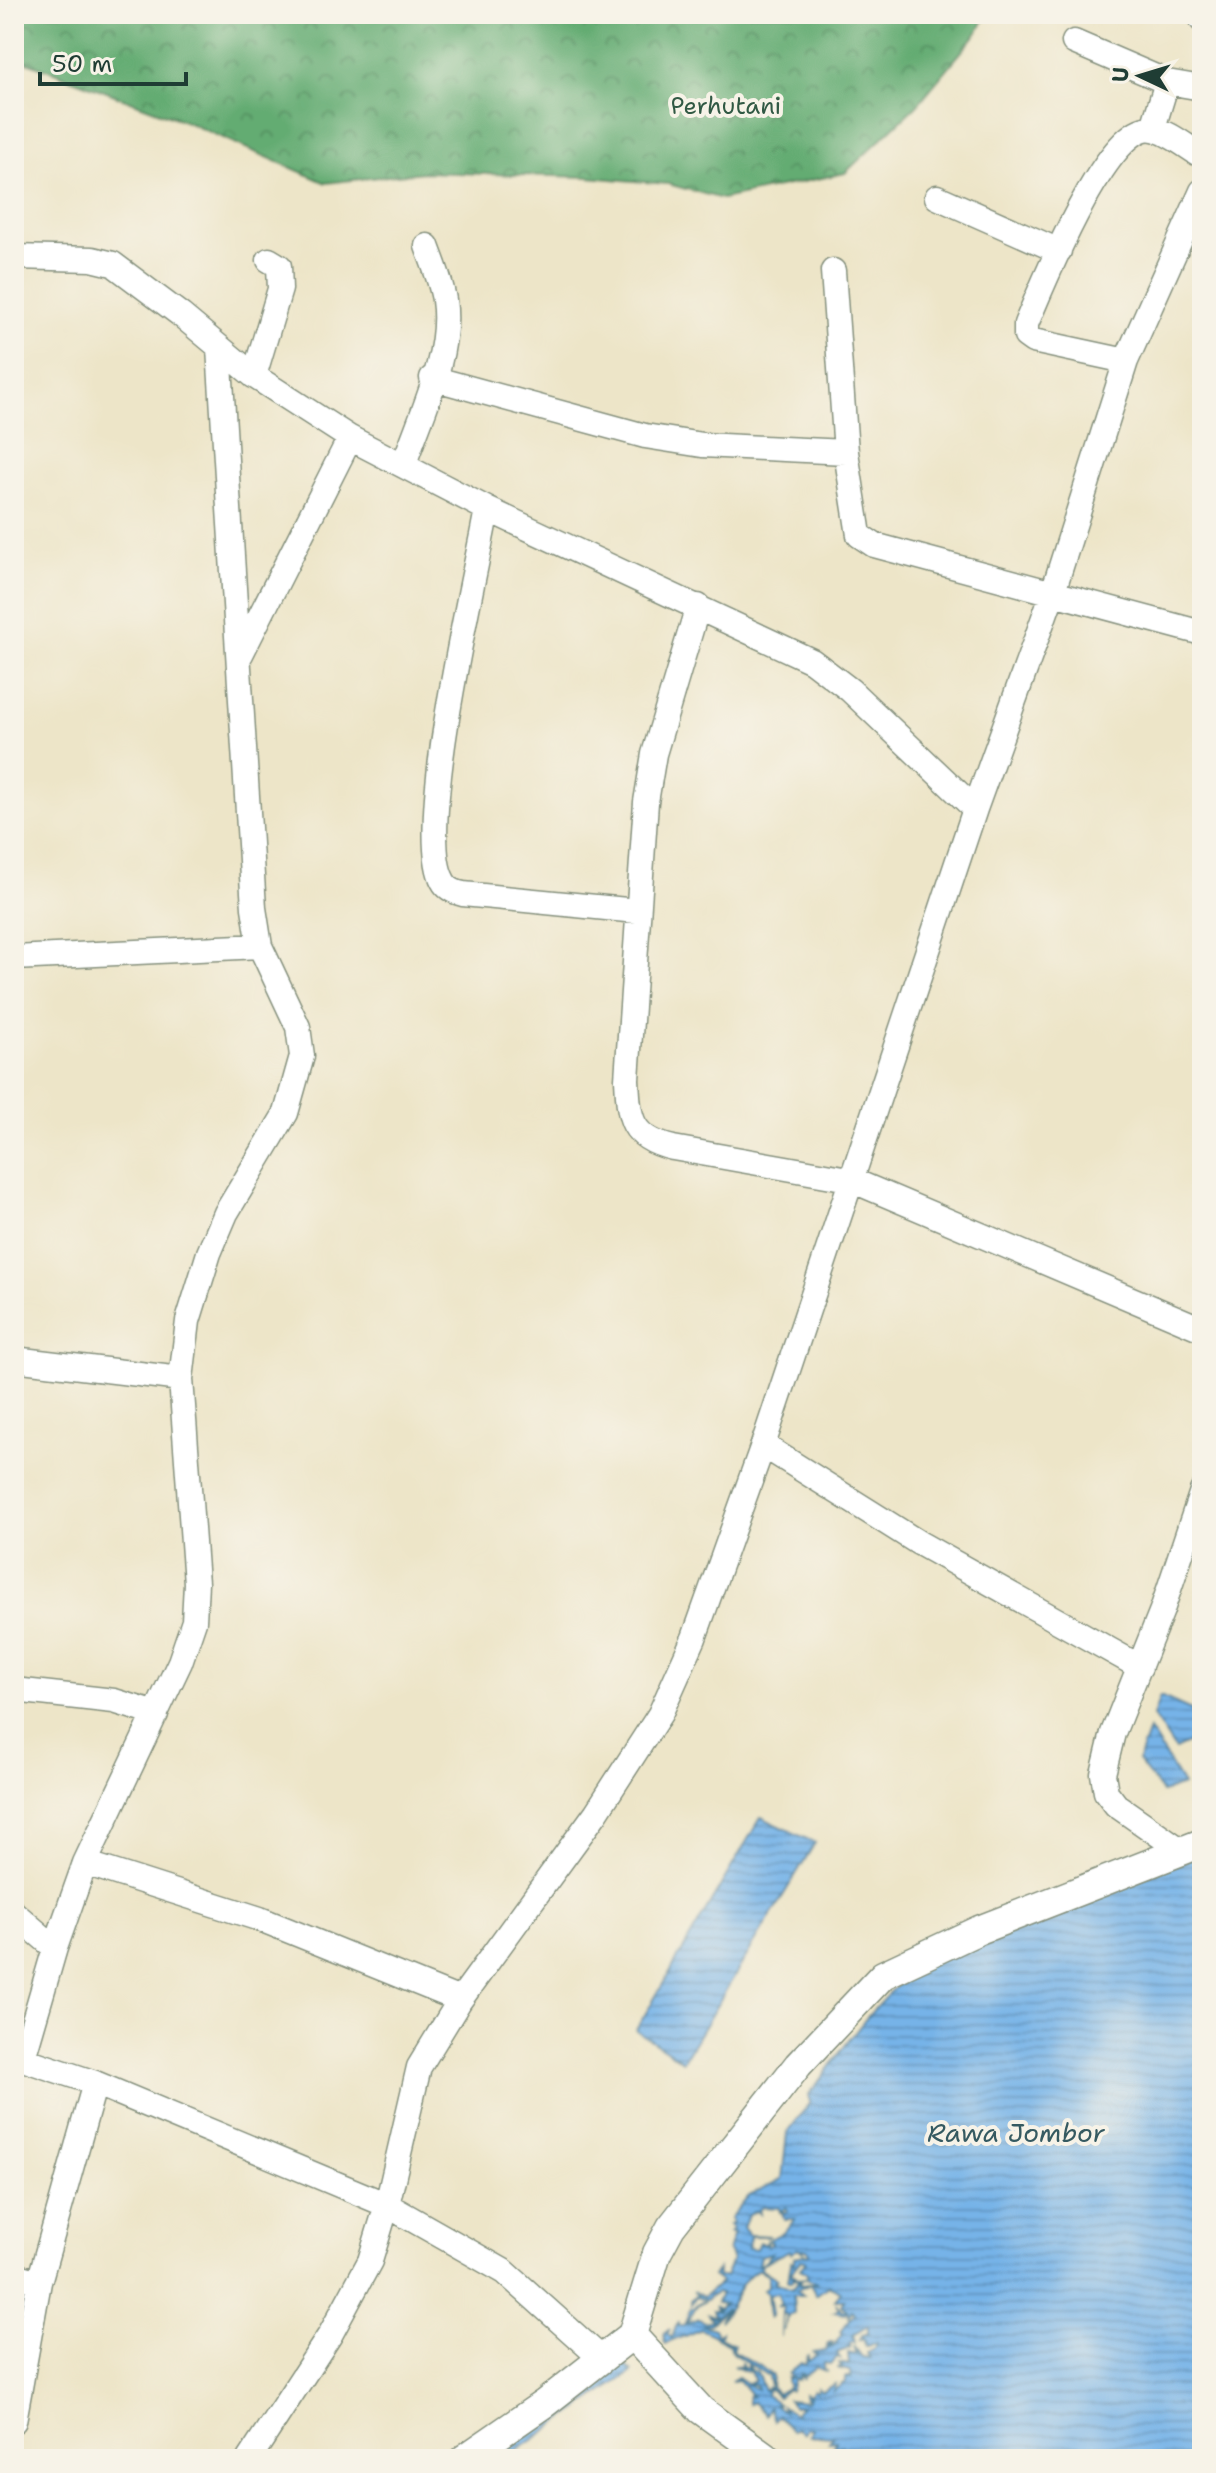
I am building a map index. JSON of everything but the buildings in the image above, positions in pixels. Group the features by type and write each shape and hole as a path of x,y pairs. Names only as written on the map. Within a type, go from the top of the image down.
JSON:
{"street":[{"path":"1074,42 1167,82 1202,88"},
{"path":"1153,128 1167,82"},
{"path":"1126,361 1036,342 1026,336 1026,324 1059,251 1116,150 1133,133 1153,128 1202,156"},
{"path":"249,2459 352,2296 370,2261 387,2205 419,2067 460,2000 596,1813 660,1714 694,1638 763,1445 849,1179 975,809 1052,595 1126,361 1202,191"},
{"path":"937,197 1059,251"},
{"path":"404,464 432,378 445,322 444,299 427,246"},
{"path":"14,257 83,258 113,264 254,376 350,438 487,509 790,649 831,674 975,809"},
{"path":"254,376 280,289 279,266 269,260"},
{"path":"833,271 854,524 866,541 1052,595 1202,633"},
{"path":"219,348 239,659 240,733 260,946 298,1027 300,1073 286,1113 226,1213 193,1298 181,1379 196,1604 190,1638 85,1863 18,2057 95,2083 387,2205 505,2272 602,2359"},
{"path":"432,378 645,436 702,445 846,452"},
{"path":"239,659 350,438"},
{"path":"487,509 435,792 435,847 439,873 447,887 463,894 637,911"},
{"path":"698,606 654,754 646,802 627,1079 628,1102 638,1133 651,1142 673,1148 849,1179 1202,1329"},
{"path":"14,958 260,946"},
{"path":"14,1359 181,1379"},
{"path":"763,1445 919,1543 1140,1667"},
{"path":"1192,1847 1116,1805 1104,1784 1108,1748 1202,1491"},
{"path":"14,1690 114,1701 156,1714"},
{"path":"464,2459 632,2335 657,2253 671,2227 798,2065 874,1982 927,1952 1192,1847"},
{"path":"85,1863 260,1919 460,2000"},
{"path":"14,1913 55,1948"},
{"path":"14,2421 39,2282 95,2083"},
{"path":"14,2275 39,2282"},
{"path":"632,2335 701,2410 769,2459"}],"green space":[{"name":"Perhutani","path":"14,14 987,14 978,32 917,105 845,173 722,199 668,184 588,177 423,172 326,183 184,121 14,57"}],"water":[{"path":"1160,1696 1202,1715 1202,1737 1175,1750 1153,1716"},
{"path":"1149,1730 1183,1785 1162,1792 1138,1761"},
{"path":"761,1817 815,1843 683,2061 636,2030"},
{"name":"Rawa Jombor","path":"1202,1854 1202,2459 860,2459 859,2453 854,2459 844,2455 842,2445 838,2449 834,2447 836,2441 829,2442 833,2437 809,2435 812,2428 805,2428 803,2433 796,2428 792,2431 778,2416 774,2420 769,2407 765,2415 753,2402 748,2404 748,2395 753,2397 739,2380 731,2381 738,2377 757,2390 756,2385 748,2383 755,2381 748,2369 747,2372 733,2366 741,2367 741,2362 743,2368 747,2368 747,2364 751,2371 757,2372 764,2391 770,2386 768,2376 732,2353 730,2344 701,2329 665,2344 663,2334 670,2329 667,2334 672,2338 678,2321 678,2326 684,2326 690,2310 704,2300 696,2297 691,2304 691,2299 697,2295 693,2291 703,2297 721,2282 713,2276 718,2269 718,2277 725,2277 732,2260 728,2251 734,2233 729,2233 733,2229 729,2225 733,2223 730,2218 749,2195 782,2179 787,2133 810,2103 809,2095 875,2008 924,1965","holes":["786,2207 787,2212 782,2212 784,2219 795,2219 783,2233 768,2239 772,2243 768,2247 766,2241 765,2245 759,2242 756,2249 748,2248 750,2236 769,2236 749,2235 743,2228 748,2215 756,2211 760,2214 759,2209 779,2208 780,2212","798,2248 804,2253 803,2249 807,2249 809,2254 794,2257 794,2263 791,2261 788,2281 793,2281 793,2276 798,2281 792,2289 774,2282 777,2279 760,2268 763,2262 758,2265 760,2256 771,2253 765,2262 790,2250 790,2254","801,2260 806,2262 800,2269 806,2272 808,2280 817,2283 800,2285 800,2280 806,2278 799,2279 791,2272","759,2269 768,2276 768,2286 763,2290 767,2292 769,2318 772,2315 769,2294 778,2293 781,2305 777,2306 783,2307 783,2313 787,2316 784,2331 788,2316 794,2313 793,2295 803,2295 796,2290 810,2284 816,2295 828,2286 841,2292 835,2300 844,2300 841,2305 847,2310 841,2311 836,2303 838,2309 833,2312 845,2314 847,2311 849,2316 852,2310 855,2313 840,2332 842,2334 834,2346 827,2349 833,2343 828,2343 826,2351 813,2353 817,2356 808,2361 808,2355 805,2365 801,2363 788,2374 792,2378 787,2378 788,2387 776,2394 771,2386 772,2376 759,2365 732,2351 734,2344 720,2337 721,2332 717,2335 714,2329 702,2325 710,2324 726,2308 719,2321 747,2278","716,2293 720,2293 716,2303 724,2304 719,2309 714,2306 718,2311 712,2310 715,2317 708,2314 712,2320 705,2322 699,2319 686,2324 697,2306","868,2326 868,2333 862,2335 860,2340 864,2339 865,2347 876,2342 874,2349 867,2353 870,2358 862,2357 854,2346 857,2355 848,2353 849,2365 839,2363 842,2367 837,2368 850,2371 851,2377 845,2377 845,2382 833,2391 835,2384 822,2391 817,2388 817,2393 813,2390 809,2396 804,2394 805,2399 809,2398 807,2402 788,2400 793,2406 801,2406 795,2411 796,2414 774,2405 778,2404 766,2395 770,2389 777,2397 787,2389 790,2391 794,2378 798,2380 800,2375 803,2380 802,2374 805,2376 815,2367 827,2372 823,2369 824,2363 830,2364 836,2357 840,2358 836,2353 850,2348 851,2342 855,2343 853,2335"]},
{"path":"624,2363 632,2372 505,2459 485,2459"}]}
